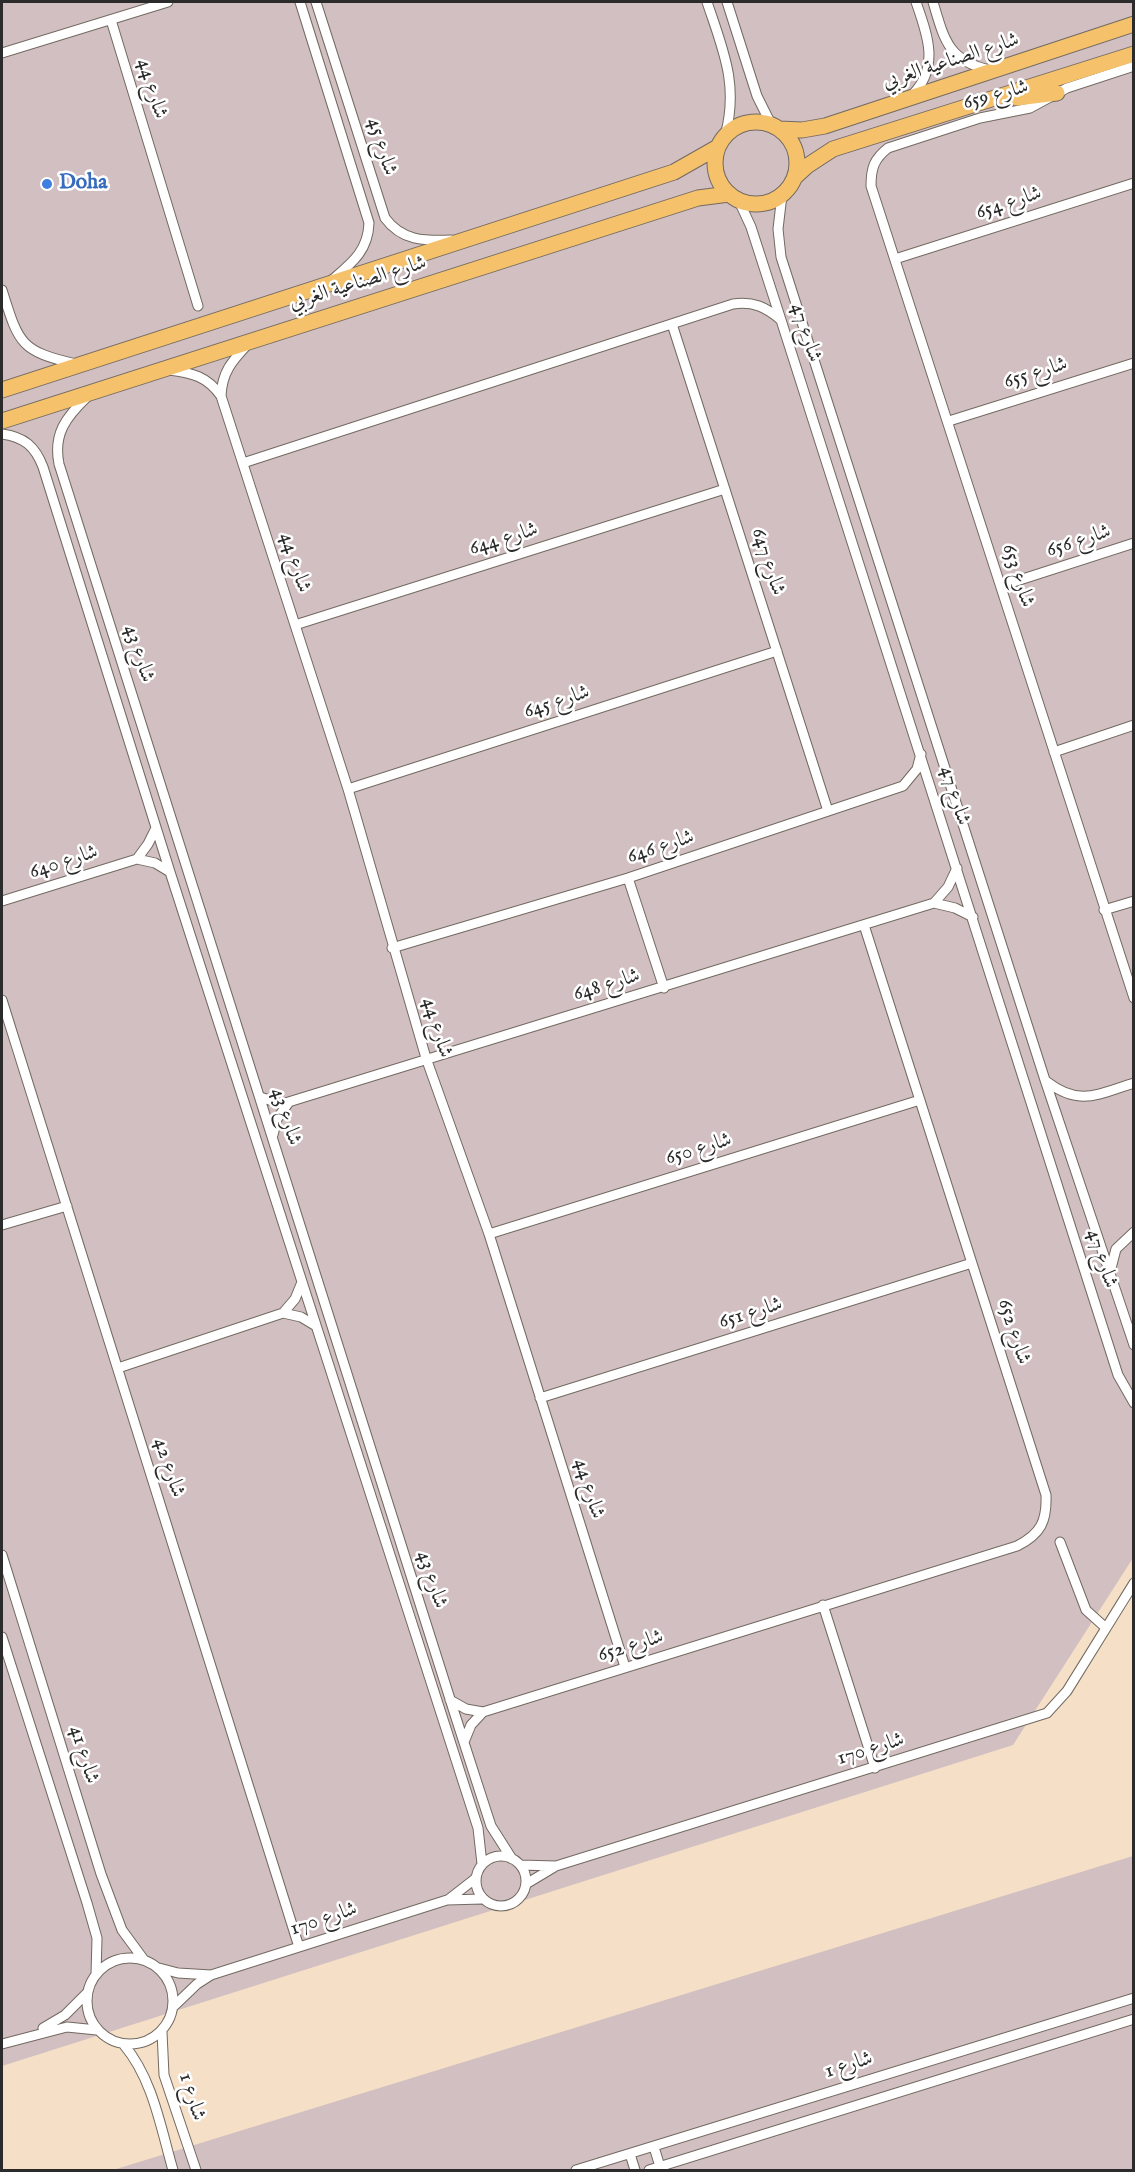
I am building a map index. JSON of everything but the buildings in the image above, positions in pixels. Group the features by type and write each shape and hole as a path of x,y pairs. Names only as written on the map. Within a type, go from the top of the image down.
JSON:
{"main road":[{"name":"شارع الصناعية الغربي","path":"775,127 814,129 1134,24"},
{"path":"795,177 797,163 795,150 789,138 775,127 746,123 722,142 716,172 734,197 757,205 770,202 782,195 795,177 819,156 833,149 1134,54"},
{"path":"972,105 1057,93"},
{"name":"شارع الصناعية الغربي","path":"2,390 674,172 722,142"},
{"name":"شارع الصناعية الغربي","path":"2,421 253,338 698,198 734,197"}],"street":[{"path":"2,53 168,2"},
{"name":"شارع 45","path":"300,2 369,223 365,247 358,258 324,286"},
{"name":"شارع 45","path":"316,2 386,218 403,235 416,239 465,240"},
{"path":"707,2 731,77 732,97 722,142"},
{"path":"727,2 757,96 775,127"},
{"path":"909,98 926,77 930,64 928,37 916,2"},
{"path":"933,2 943,34 957,56 968,63 993,71"},
{"name":"شارع 44","path":"111,20 198,306"},
{"name":"شارع 659","path":"873,165 888,148 980,118 1030,108 1057,93 1134,66"},
{"name":"شارع 653","path":"873,165 871,186 949,420 1134,998"},
{"name":"شارع 654","path":"895,259 1134,183"},
{"name":"شارع 47","path":"782,195 777,230 781,257 1045,1080 1134,1345"},
{"name":"شارع 47","path":"734,197 751,227 1119,1375 1134,1402"},
{"path":"2,290 13,326 26,346 47,357 79,365"},
{"path":"243,463 744,302 760,306 781,320"},
{"name":"شارع 647","path":"672,324 828,811"},
{"path":"221,396 224,374 228,365 253,338"},
{"name":"شارع 655","path":"949,420 1134,363"},
{"name":"شارع 44","path":"161,368 198,375 208,380 221,396 348,789 392,948 426,1058 489,1234 625,1667"},
{"name":"شارع 43","path":"93,391 69,415 58,431 56,451 59,464 491,1826 516,1862"},
{"name":"شارع 43","path":"2,434 25,441 41,461 170,872 477,1828 482,1864"},
{"name":"شارع 644","path":"295,624 725,489"},
{"name":"شارع 656","path":"1001,586 1134,543"},
{"name":"شارع 645","path":"348,789 777,651"},
{"path":"1054,752 1134,726"},
{"name":"شارع 646","path":"392,948 628,878 903,786 917,769 921,754"},
{"path":"156,827 148,844 137,859 154,863 170,872"},
{"name":"شارع 640","path":"2,901 137,859"},
{"path":"957,868 948,887 934,903 955,908 974,917"},
{"path":"628,878 664,987"},
{"path":"1104,910 1134,901"},
{"name":"شارع 648","path":"260,1097 282,1104 289,1102 934,903"},
{"name":"شارع 652","path":"483,1712 1017,1546 1041,1530 1047,1513 1046,1496 864,925"},
{"name":"شارع 42","path":"2,1000 299,1947"},
{"path":"1045,1080 1058,1090 1079,1098 1134,1083"},
{"name":"شارع 650","path":"489,1234 920,1100"},
{"path":"273,1137 277,1119 289,1102"},
{"path":"2,1225 67,1206"},
{"path":"1110,1274 1116,1250 1134,1232"},
{"name":"شارع 651","path":"540,1398 972,1263"},
{"path":"283,1313 295,1299 302,1282"},
{"path":"118,1368 283,1313 301,1317 316,1326"},
{"path":"1060,1542 1086,1610 1106,1628"},
{"name":"شارع 41","path":"2,1555 109,1896 122,1930 144,1960"},
{"name":"شارع 170","path":"526,1884 556,1866 1047,1713 1066,1691 1134,1583"},
{"path":"823,1605 875,1768"},
{"name":"شارع 41","path":"2,1637 82,1883 97,1938 96,1975"},
{"path":"450,1700 466,1709 483,1712"},
{"path":"464,1742 471,1725 483,1712"},
{"path":"496,1856 516,1862 526,1884 524,1893 509,1906 490,1904 482,1899 477,1889 476,1878 482,1864 496,1856"},
{"name":"شارع 170","path":"516,1862 556,1866"},
{"name":"شارع 170","path":"447,1900 476,1878"},
{"name":"شارع 170","path":"173,2007 197,1984 212,1975 447,1900 482,1899"},
{"path":"15,2039 49,2025 65,2015 88,1992 96,1975 103,1968 122,1959 144,1960 159,1968 170,1986 173,2007 162,2032 151,2040 124,2045 109,2040 97,2030 87,2005 88,1992"},
{"name":"شارع 170","path":"159,1968 177,1973 212,1975"},
{"name":"شارع 1","path":"576,2170 1134,1998"},
{"name":"شارع 1","path":"648,2170 661,2169 695,2156 1134,2019"},
{"path":"2,2043 67,2027 97,2030"},
{"name":"شارع 1","path":"162,2032 164,2075 196,2170"},
{"name":"شارع 1","path":"124,2045 134,2057 145,2078 173,2170"},
{"path":"977,2046 983,2066"},
{"path":"654,2147 661,2169"},
{"path":"630,2154 635,2170"},
{"path":"682,2170 695,2156"}],"shaded area":[{"path":"2,2 1133,2 1133,1558 1013,1745 2,2066"},
{"path":"1133,1856 1133,2170 113,2170"}],"place":[{"name":"Doha","path":"47,184"}]}
